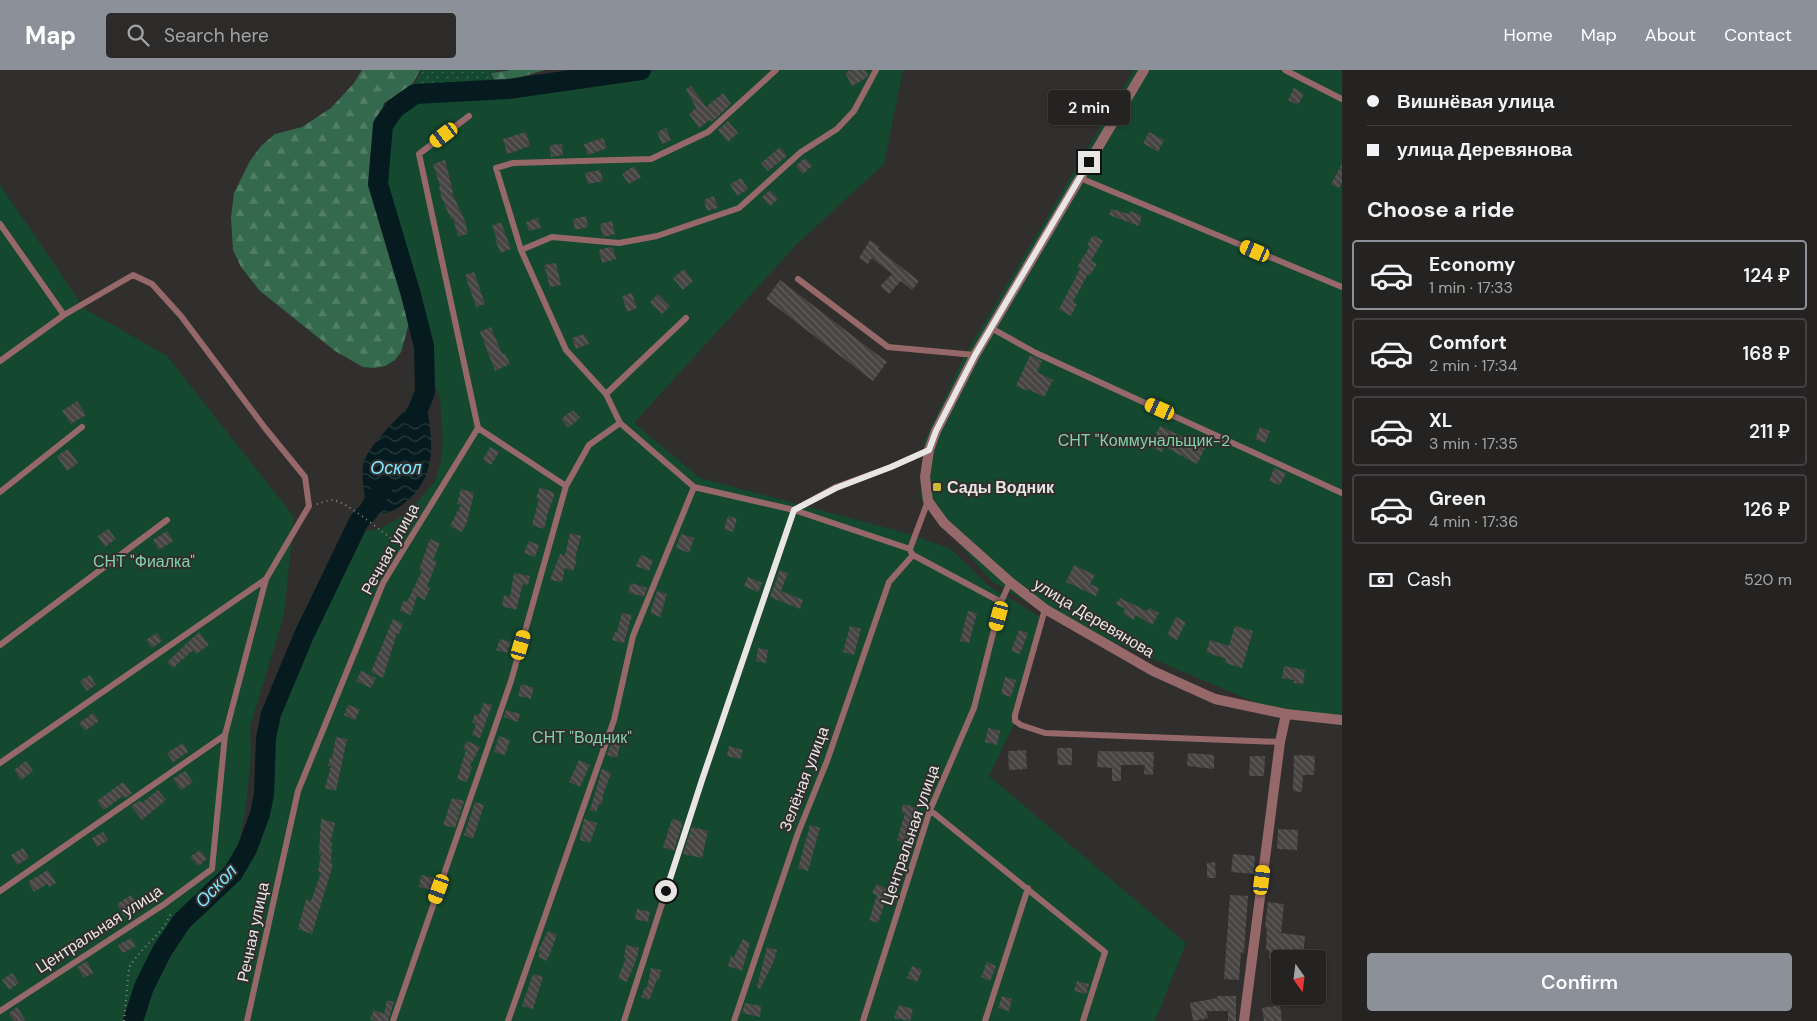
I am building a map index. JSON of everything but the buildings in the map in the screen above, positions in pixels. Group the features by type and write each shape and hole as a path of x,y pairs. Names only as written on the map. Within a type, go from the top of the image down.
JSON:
{"street":[{"name":"улица Деревянова","path":"1144,70 975,355 936,431 929,450 925,477 928,501 944,523 1010,582 1045,609 1153,671 1215,699 1286,714 1342,720"},
{"path":"1244,1021 1280,742 1286,714"}],"lane":[{"path":"776,70 708,132 652,159 513,164 496,168 521,250 566,350 606,394 620,423 694,487 794,510 912,552 1001,602"},
{"path":"521,250 552,237 619,243 657,236 739,208 801,152 836,129 854,110 876,70"},
{"path":"1285,70 1342,100"},
{"path":"469,116 419,154 478,428 566,486"},
{"path":"1080,178 1342,287"},
{"path":"0,224 64,315"},
{"path":"0,361 64,315 134,275 152,284 181,316 265,428 305,477 309,506 266,579 225,735 0,891"},
{"path":"798,279 888,347 975,355"},
{"path":"606,394 686,318"},
{"path":"991,328 1036,353 1342,492"},
{"path":"393,1021 511,681 566,486 589,445 620,423"},
{"path":"0,492 82,427"},
{"name":"Речная улица","path":"247,1021 298,791 383,583 478,428"},
{"path":"624,1021 702,780 794,510 836,488 929,450"},
{"path":"508,1021 614,720 633,636 694,487"},
{"path":"912,552 928,501"},
{"path":"0,645 167,520"},
{"name":"Зелёная улица","path":"734,1021 798,833 827,761 889,582 912,552"},
{"path":"0,764 266,579"},
{"name":"Центральная улица","path":"863,1021 930,810 974,708 1001,602 1010,582"},
{"path":"1045,609 1014,715 1015,721 1020,725 1044,733 1280,742"},
{"name":"Центральная улица","path":"0,1011 173,897 212,869 225,735"},
{"path":"930,810 1105,952 1083,1021"},
{"path":"986,1021 1028,888"}],"path":[{"path":"309,506 333,500 355,511 383,534 405,547"},
{"path":"124,1021 129,968 145,946 165,927 170,917 173,897"}],"green space":[{"path":"362,70 420,70 411,87 384,103 370,157 386,246 392,265 407,292 411,316 401,352 395,360 385,366 374,368 363,367 335,351 260,291 241,267 233,250 231,217 234,193 250,161 261,146 275,134 302,127 331,108 354,83"},
{"path":"422,70 500,70 490,73 495,84 413,88"},
{"path":"511,70 545,70 496,84 491,73"},
{"name":"СНТ \"Водник\"","path":"654,70 903,70 884,164 797,244 634,423 700,478 909,534 951,549 988,585 1040,617 1016,720 989,776 1186,943 1155,1021 142,1021 152,990 169,955 188,928 206,908 240,880 253,853 267,818 277,716 311,637 363,532 381,528 408,513 435,481 441,461 443,440 440,399 430,367 432,345 430,331 387,184 389,128 396,116 408,107 426,100 507,94 626,80 646,75"},
{"name":"СНТ \"Коммунальщик-2","path":"1134,70 1342,70 1342,717 1280,713 1047,614 991,581 920,497 924,442 963,359"},
{"name":"СНТ \"Фиалка\"","path":"0,185 85,309 167,356 294,517 284,615 250,727 251,758 245,813 233,873 182,921 162,951 144,987 133,1021 0,1021"}],"water":[{"name":"Оскол","path":"425,392 431,450 425,477 418,489 398,508 384,513 368,512 363,477 363,466 366,458 380,437"}],"waterway":[{"name":"Оскол","path":"415,417 425,392 424,346 378,184 383,125 395,108 415,94 508,89 641,70"},
{"name":"Оскол","path":"133,1021 144,987 162,951 182,921 233,873 247,849 260,814 264,794 266,738 271,714 304,635 359,521 368,512 382,488"}],"place":[{"name":"Сады Водник","path":"937,487"}],"route":[{"path":"666,891 794,510 836,488 929,450 936,431 975,355 1089,162"}]}
